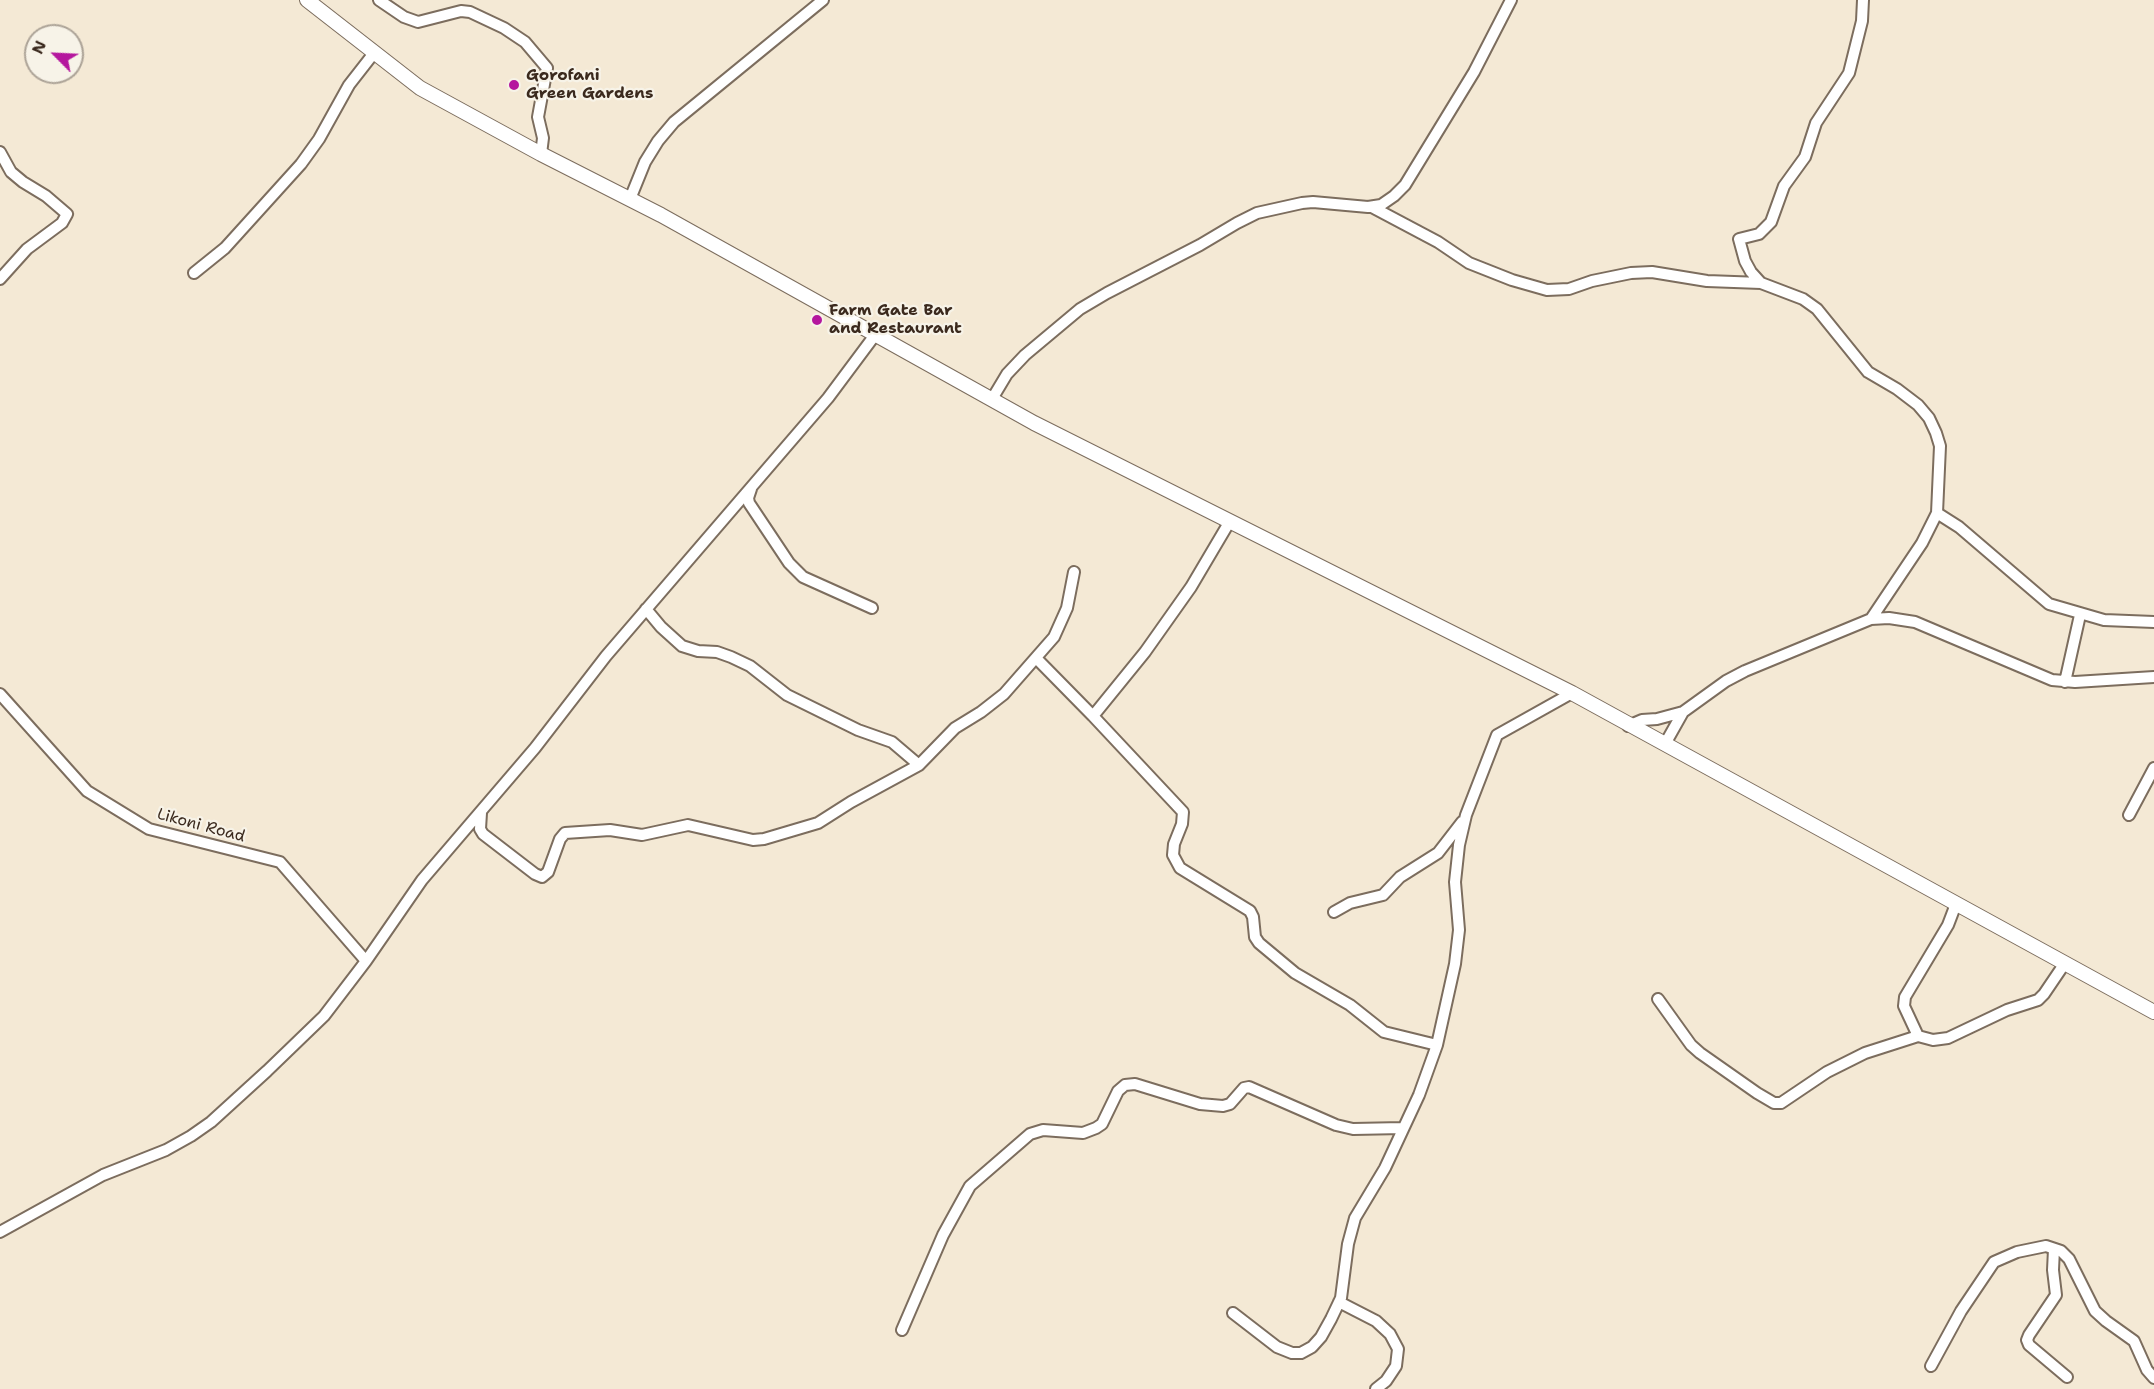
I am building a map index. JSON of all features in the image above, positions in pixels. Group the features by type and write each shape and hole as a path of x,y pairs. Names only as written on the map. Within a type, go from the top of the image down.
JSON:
{"street":[{"path":"307,0 420,88 799,291 1034,423 1572,693 1628,726 1665,744 2154,1012"},
{"path":"379,0 404,17 418,22 461,11 470,12 504,28 525,42 547,68 538,117 543,138 541,154"},
{"path":"630,199 645,162 658,141 674,122 823,0"},
{"path":"992,399 1007,374 1025,355 1080,309 1200,246 1247,218 1257,213 1313,202 1372,207 1381,205 1394,196 1405,184 1474,72 1511,0"},
{"path":"1761,283 1745,261 1740,239 1759,234 1771,222 1784,186 1805,157 1816,123 1845,81 1852,63 1862,21 1863,0"},
{"path":"194,273 232,241 302,164 319,139 349,85 374,53"},
{"path":"0,152 11,172 22,182 46,196 67,214 62,224 27,249 0,279"},
{"path":"1372,207 1438,242 1469,263 1512,280 1547,290 1569,289 1592,281 1631,273 1652,272 1707,281 1761,283 1803,299 1817,309 1868,372 1918,405 1929,418 1940,446 1937,513 1922,543 1871,619"},
{"path":"0,1232 103,1175 166,1150 211,1122 324,1016 366,961 422,880 481,813 606,656 828,398 875,335"},
{"path":"752,486 748,501 789,563 803,577 872,609"},
{"path":"1937,513 1959,526 2049,604 2103,620 2154,622"},
{"path":"1093,716 1145,652 1191,587 1230,522"},
{"path":"481,813 480,830 483,834 534,874 542,877 548,872 561,838 566,833 610,830 642,835 688,825 738,838 764,839 818,824 850,802 919,765 955,728 1004,694 1054,637 1067,608 1074,572"},
{"path":"646,609 661,627 682,646 698,651 717,652 750,666 787,695 858,730 892,742 919,765"},
{"path":"2066,682 2080,615"},
{"path":"1628,726 1642,720 1657,719 1683,712 1726,681 1871,619 1889,618 1915,622 2042,676 2066,682 2154,677"},
{"path":"1036,658 1183,812 1173,855 1180,868 1250,911 1253,917 1255,937 1259,943 1295,973 1350,1005 1384,1032 1437,1045"},
{"path":"1233,1313 1277,1347 1292,1353 1301,1353 1312,1347 1321,1337 1339,1302 1352,1226 1384,1168 1419,1095 1437,1045 1455,964 1459,930 1455,882 1459,845 1466,818 1497,735 1572,693"},
{"name":"Likoni Road","path":"0,694 87,791 149,829 280,862 366,961"},
{"path":"1665,744 1683,712"},
{"path":"2129,815 2154,768"},
{"path":"1334,912 1350,903 1383,895 1400,877 1438,853 1466,818"},
{"path":"1918,1036 1904,1006 1905,997 1948,925 1956,904"},
{"path":"1658,999 1691,1045 1757,1093 1774,1103 1781,1103 1827,1072 1865,1053 1918,1036 1933,1040 1948,1038 2007,1010 2038,1000 2065,963"},
{"path":"902,1330 943,1235 970,1186 1030,1134 1043,1130 1083,1132 1096,1128 1102,1124 1118,1091 1125,1085 1135,1084 1200,1104 1223,1106 1230,1104 1244,1088 1249,1087 1336,1125 1353,1129 1403,1128"},
{"path":"1931,1366 1961,1311 1994,1262 2017,1252 2046,1246 2061,1251 2069,1259 2095,1311 2106,1322 2134,1341 2147,1370 2154,1378"},
{"path":"2054,1249 2053,1270 2056,1295 2027,1340 2029,1345 2067,1377"},
{"path":"1339,1302 1376,1321 1390,1334 1398,1349 1396,1366 1386,1381 1376,1389"}],"place":[{"name":"Gorofani Green Gardens","path":"514,85"},
{"name":"Farm Gate Bar and Restaurant","path":"817,320"}]}
